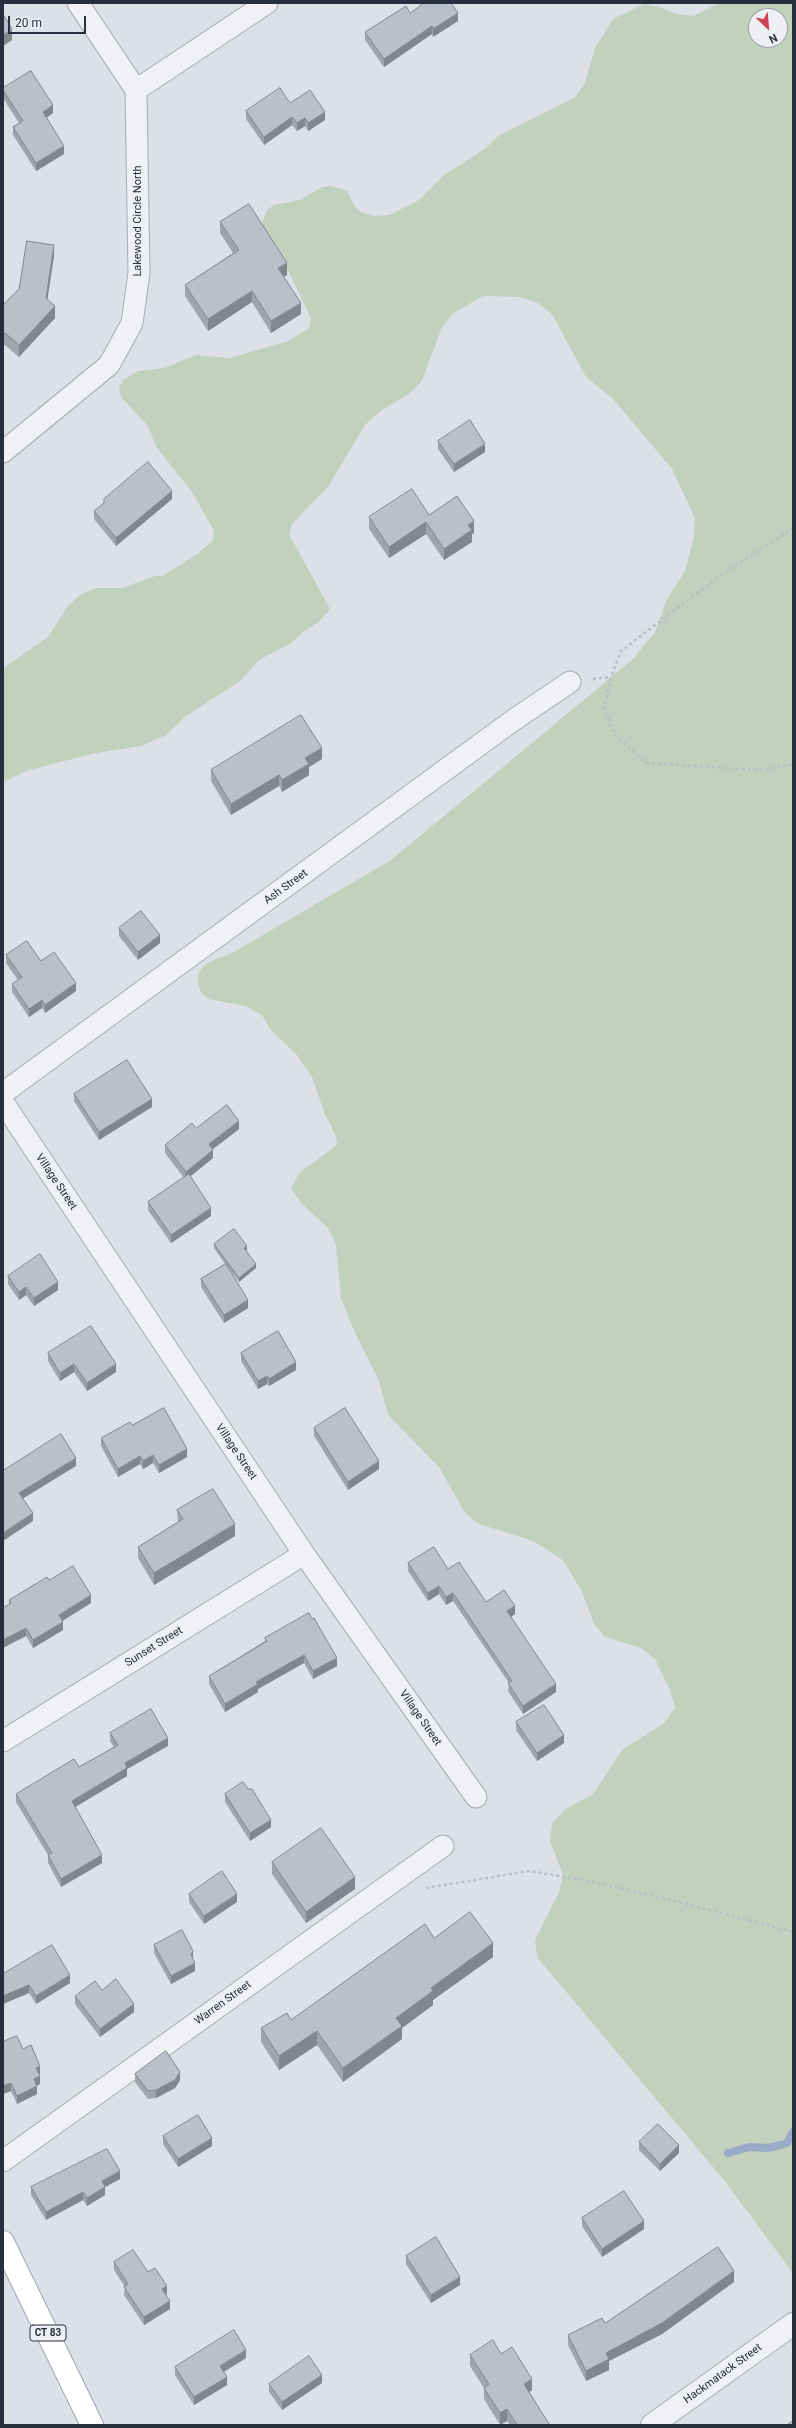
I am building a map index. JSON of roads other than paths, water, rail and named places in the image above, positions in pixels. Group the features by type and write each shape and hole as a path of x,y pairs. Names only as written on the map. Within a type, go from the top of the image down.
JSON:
{"main road":[{"name":"CT 83","path":"3,2242 92,2425"}],"street":[{"path":"78,3 136,90 267,3"},
{"name":"Lakewood Circle North","path":"3,452 109,366 132,323 139,273 136,90"},
{"name":"Ash Street","path":"3,1093 509,724 570,682"},
{"name":"Village Street","path":"3,1102 304,1554 476,1797"},
{"name":"Sunset Street","path":"3,1741 304,1554"},
{"name":"Warren Street","path":"3,2161 443,1846"},
{"name":"Hackmatack Street","path":"652,2425 793,2324"}],"waterway":[{"path":"728,2153 749,2147 768,2148 781,2145 787,2143 793,2132"}]}
